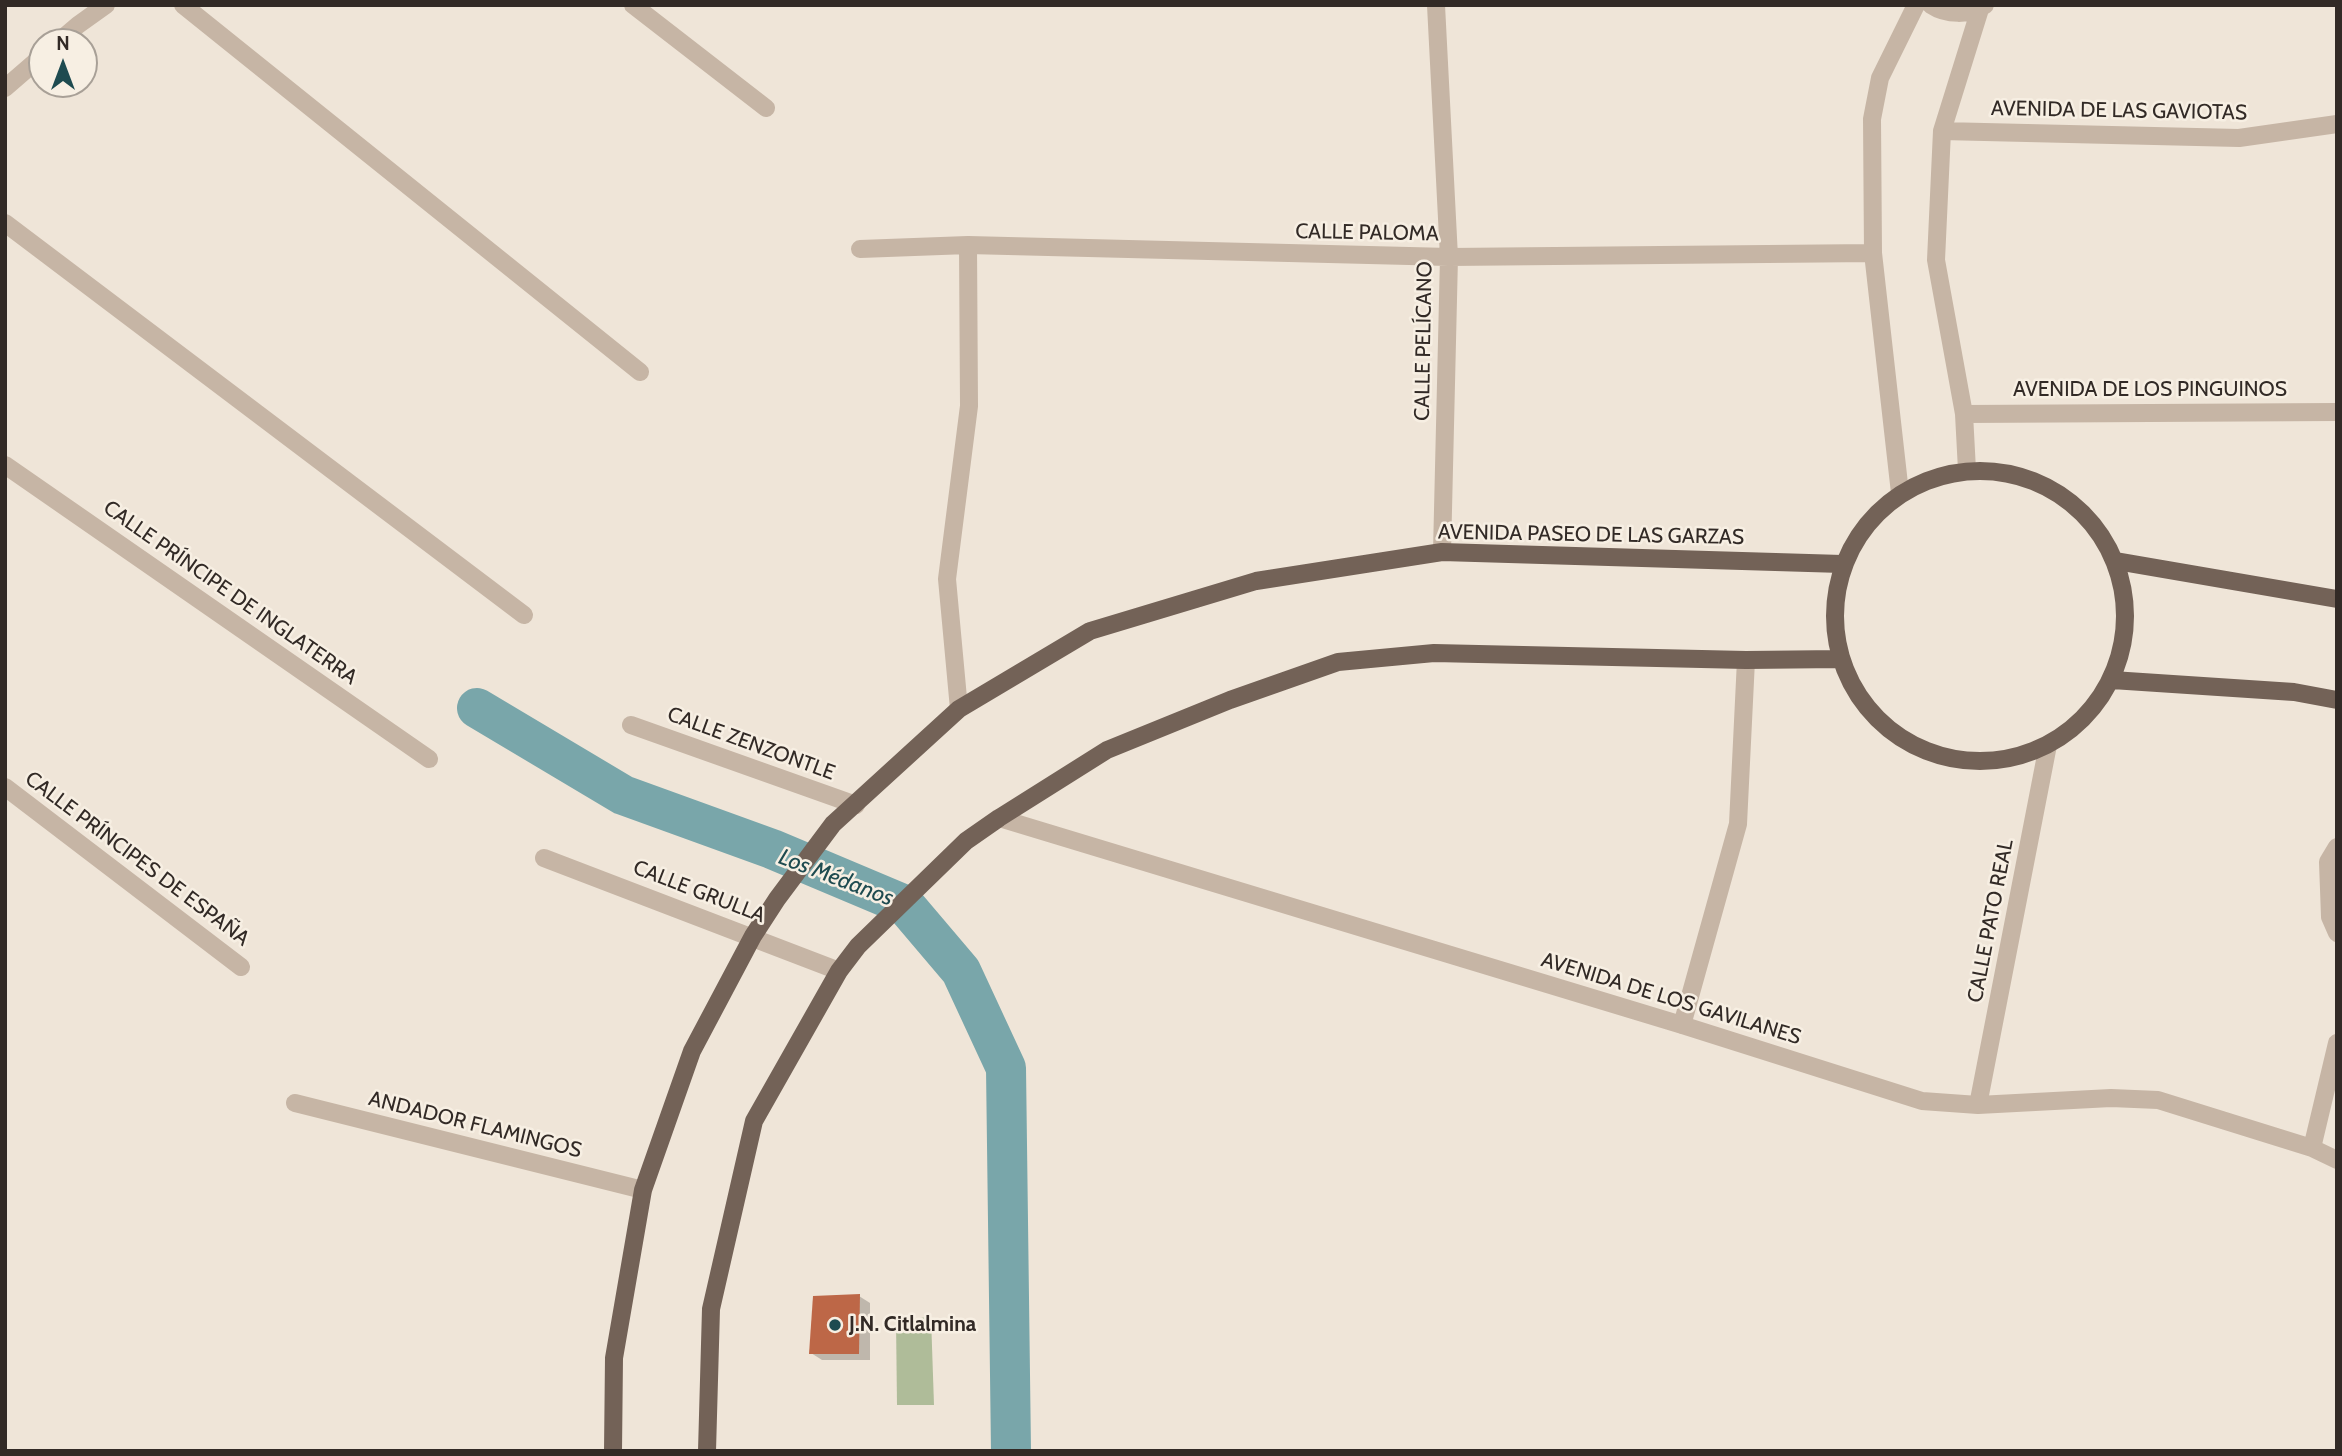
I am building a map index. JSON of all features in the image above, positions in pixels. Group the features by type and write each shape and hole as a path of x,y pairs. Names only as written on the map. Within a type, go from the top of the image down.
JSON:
{"main road":[{"path":"1967,470 2014,474 2056,491 2092,521 2116,561 2126,600 2125,641 2112,680 2085,718 2048,745 1999,761 1948,758 1900,739 1863,704 1840,659 1833,611 1842,564 1869,520 1900,493 1967,470"},
{"name":"AVENIDA PASEO DE LAS GARZAS","path":"613,1451 614,1358 643,1190 692,1051 753,936 833,824 959,709 1090,631 1256,581 1442,552 1842,564"},
{"path":"2116,561 2337,599"},
{"path":"707,1451 711,1309 754,1121 839,971 858,946 966,841 1107,750 1230,700 1338,662 1434,653 1746,660 1840,659"},
{"path":"2112,680 2294,692 2337,700"}],"street":[{"path":"76,28 106,5"},
{"path":"183,5 640,372"},
{"path":"633,5 766,108"},
{"name":"CALLE PELÍCANO","path":"1436,5 1449,257 1442,552"},
{"path":"1900,493 1873,253 1872,119 1880,78 1916,5"},
{"path":"1931,5 1938,10 1959,13 1983,7"},
{"path":"1967,470 1964,414 1936,260 1942,131 1983,7"},
{"path":"5,88 28,68"},
{"name":"AVENIDA DE LAS GAVIOTAS","path":"1942,131 2239,138 2337,124"},
{"path":"5,223 524,615"},
{"path":"959,709 947,579 969,407 968,246"},
{"name":"CALLE PALOMA","path":"860,249 968,246 1449,257 1873,253"},
{"name":"AVENIDA DE LOS PINGUINOS","path":"1964,414 2337,412"},
{"name":"CALLE PRÍNCIPE DE INGLATERRA","path":"5,465 429,759"},
{"path":"1682,1025 1738,824 1746,660"},
{"name":"CALLE ZENZONTLE","path":"631,725 856,805"},
{"name":"CALLE PATO REAL","path":"1978,1105 2048,745"},
{"name":"CALLE PRÍNCIPES DE ESPAÑA","path":"5,787 241,967"},
{"name":"AVENIDA DE LOS GAVILANES","path":"999,818 1682,1025 1922,1101 1978,1105 2111,1098 2158,1100 2312,1148 2337,1160"},
{"path":"2337,848 2328,862 2330,917 2337,933"},
{"name":"CALLE GRULLA","path":"544,858 839,971"},
{"path":"2312,1148 2337,1043"},
{"name":"ANDADOR FLAMINGOS","path":"295,1103 643,1190"}],"green space":[{"path":"931,1317 934,1405 897,1405 896,1320"}],"building":[{"name":"J.N. Citlalmina","path":"860,1294 859,1354 809,1354 813,1296"}],"waterway":[{"name":"Los Médanos","path":"477,708 623,795 772,849 905,905 961,971 1006,1068 1011,1451"}],"place":[{"name":"J.N. Citlalmina","path":"835,1325"}]}
